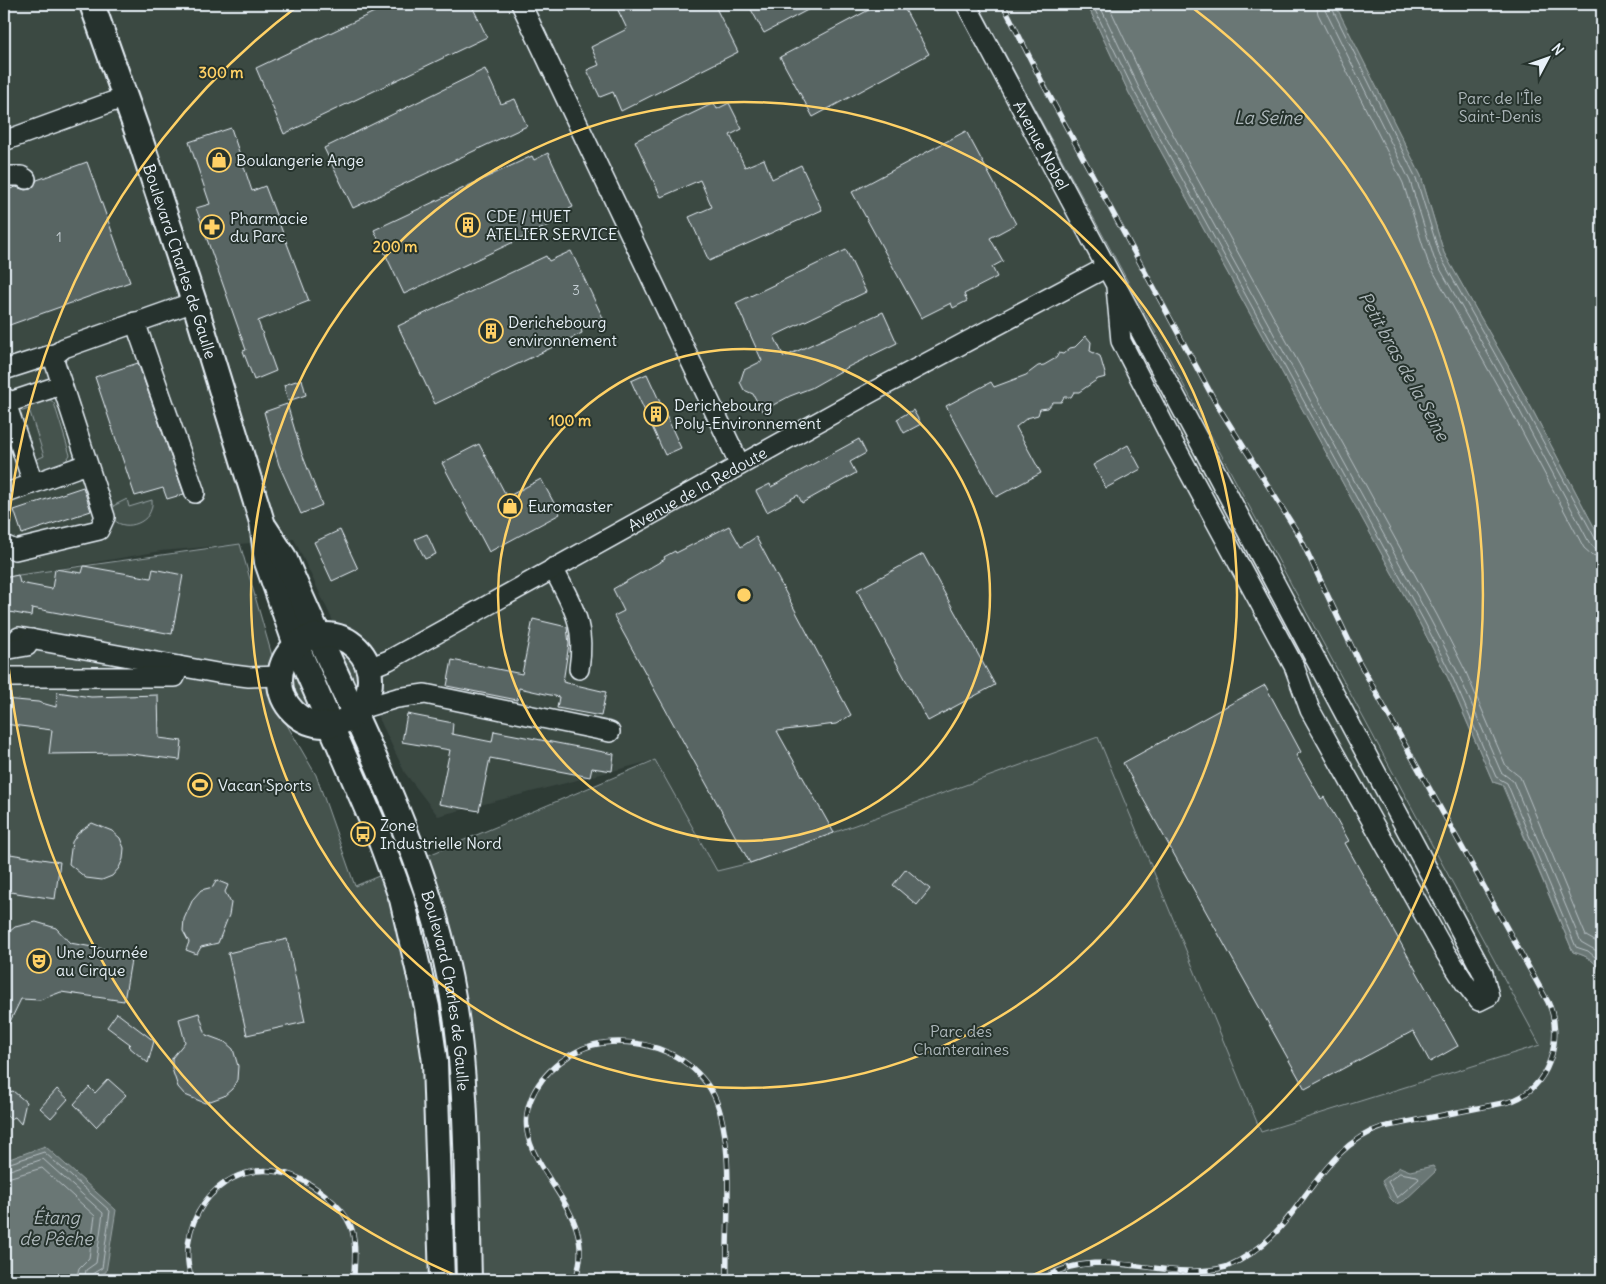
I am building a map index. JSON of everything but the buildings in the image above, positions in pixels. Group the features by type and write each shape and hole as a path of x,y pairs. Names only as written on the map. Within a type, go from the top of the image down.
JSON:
{"main road":[{"name":"Boulevard Charles de Gaulle","path":"92,4 194,302 262,522 267,562 307,640 357,712 409,842 441,938 458,1028 463,1072 466,1117 469,1280"},
{"name":"Boulevard Charles de Gaulle","path":"307,640 332,725 380,839 402,899 428,1007 436,1062 442,1280"},
{"path":"307,640 344,640 356,648 369,668 369,686 366,698 357,712 332,725 312,724 297,716 282,694 280,676 283,664 307,640"}],"street":[{"path":"521,4 740,465"},
{"name":"Avenue Nobel","path":"966,4 1105,268 1116,287 1483,973 1489,996 1479,1001 1445,952 1310,710 1294,666 1175,446 1121,341 1116,287"},
{"path":"4,141 125,97"},
{"path":"4,176 21,176 26,179"},
{"name":"Avenue de la Redoute","path":"369,668 872,392 1105,268"},
{"path":"4,370 57,353 135,322 194,302"},
{"path":"135,322 196,493"},
{"path":"4,545 15,550 99,530 105,517 53,363 53,357 57,353"},
{"path":"33,483 4,401 61,385"},
{"path":"4,494 88,464"},
{"path":"553,568 574,609 582,635 583,647 579,669"},
{"path":"4,650 27,646 25,638 249,678 280,676"},
{"path":"5,681 175,677 179,666"},
{"path":"357,712 397,698 425,694 610,732"}],"shaded area":[{"path":"4,4 978,4 1541,1045 1261,1132 1098,737 750,863 717,872 655,760 438,816 405,773 294,539 161,551 4,578"}],"green space":[{"name":"Parc des Chanteraines","path":"978,4 1087,4 1129,93 1448,678 1493,782 1502,785 1573,952 1591,960 1600,970 1602,975 1602,1280 4,1280 4,578 19,575 240,544 273,659 269,687 275,704 316,775 355,886 655,760 717,871 750,863 1098,737 1261,1132 1540,1045"},
{"name":"Parc de l'Île Saint-Denis","path":"1334,4 1602,4 1602,542 1524,394 1444,253 1421,176"},
{"path":"48,398 54,403 70,455 65,462 36,471 33,461 44,456 29,409 17,413 19,407"},
{"path":"127,499 129,507 152,500 151,510 146,518 139,523 130,525 122,525 116,521 112,515 113,506"},
{"path":"337,648 349,656 356,666 359,679 358,693"},
{"path":"312,650 339,706 336,711 310,652"},
{"path":"292,665 313,714 300,706 291,694 288,679"}],"water":[{"name":"La Seine","path":"1087,4 1334,4 1339,12 1421,176 1444,253 1524,394 1602,542 1602,975 1591,960 1573,952 1503,785 1493,782 1448,678 1420,624 1129,93"},
{"name":"Étang de Pêche","path":"45,1146 116,1210 106,1272 95,1277 95,1280 4,1280 4,1161"},
{"path":"1433,1166 1436,1171 1404,1201 1396,1204 1390,1198 1382,1181 1400,1167 1410,1171"}],"railway":[{"path":"1003,4 1042,82 1216,403 1299,535 1358,660 1548,1002 1553,1016 1555,1031 1550,1061 1543,1075 1534,1087 1522,1096 1508,1102 1383,1127 1365,1134 1350,1145 1323,1172 1271,1237 1259,1248 1233,1264 1203,1271 1180,1271 1110,1263 1087,1264 1064,1269 1041,1280"},
{"path":"575,1280 580,1253 577,1229 567,1207 541,1165 531,1144 526,1123 531,1099 536,1089 560,1062 581,1049 592,1045 620,1042 645,1045 675,1056 698,1073 711,1090 719,1109 727,1156 727,1280"},
{"path":"192,1280 188,1260 189,1240 194,1221 204,1204 217,1189 233,1178 252,1172 273,1171 294,1176 307,1183 329,1198 343,1213 353,1233 355,1253 354,1280"}],"place":[{"name":"Boulangerie Ange","path":"219,160"},
{"name":"CDE / HUET ATELIER SERVICE","path":"468,225"},
{"name":"Pharmacie du Parc","path":"212,227"},
{"name":"Derichebourg environnement","path":"491,331"},
{"name":"Derichebourg Poly-Environnement","path":"656,414"},
{"name":"Euromaster","path":"510,506"},
{"name":"Vacan'Sports","path":"200,785"},
{"name":"Zone Industrielle Nord","path":"363,834"},
{"name":"Une Journée au Cirque","path":"39,961"}],"water label":[{"name":"Petit bras de la Seine","path":"1404,366"}]}
